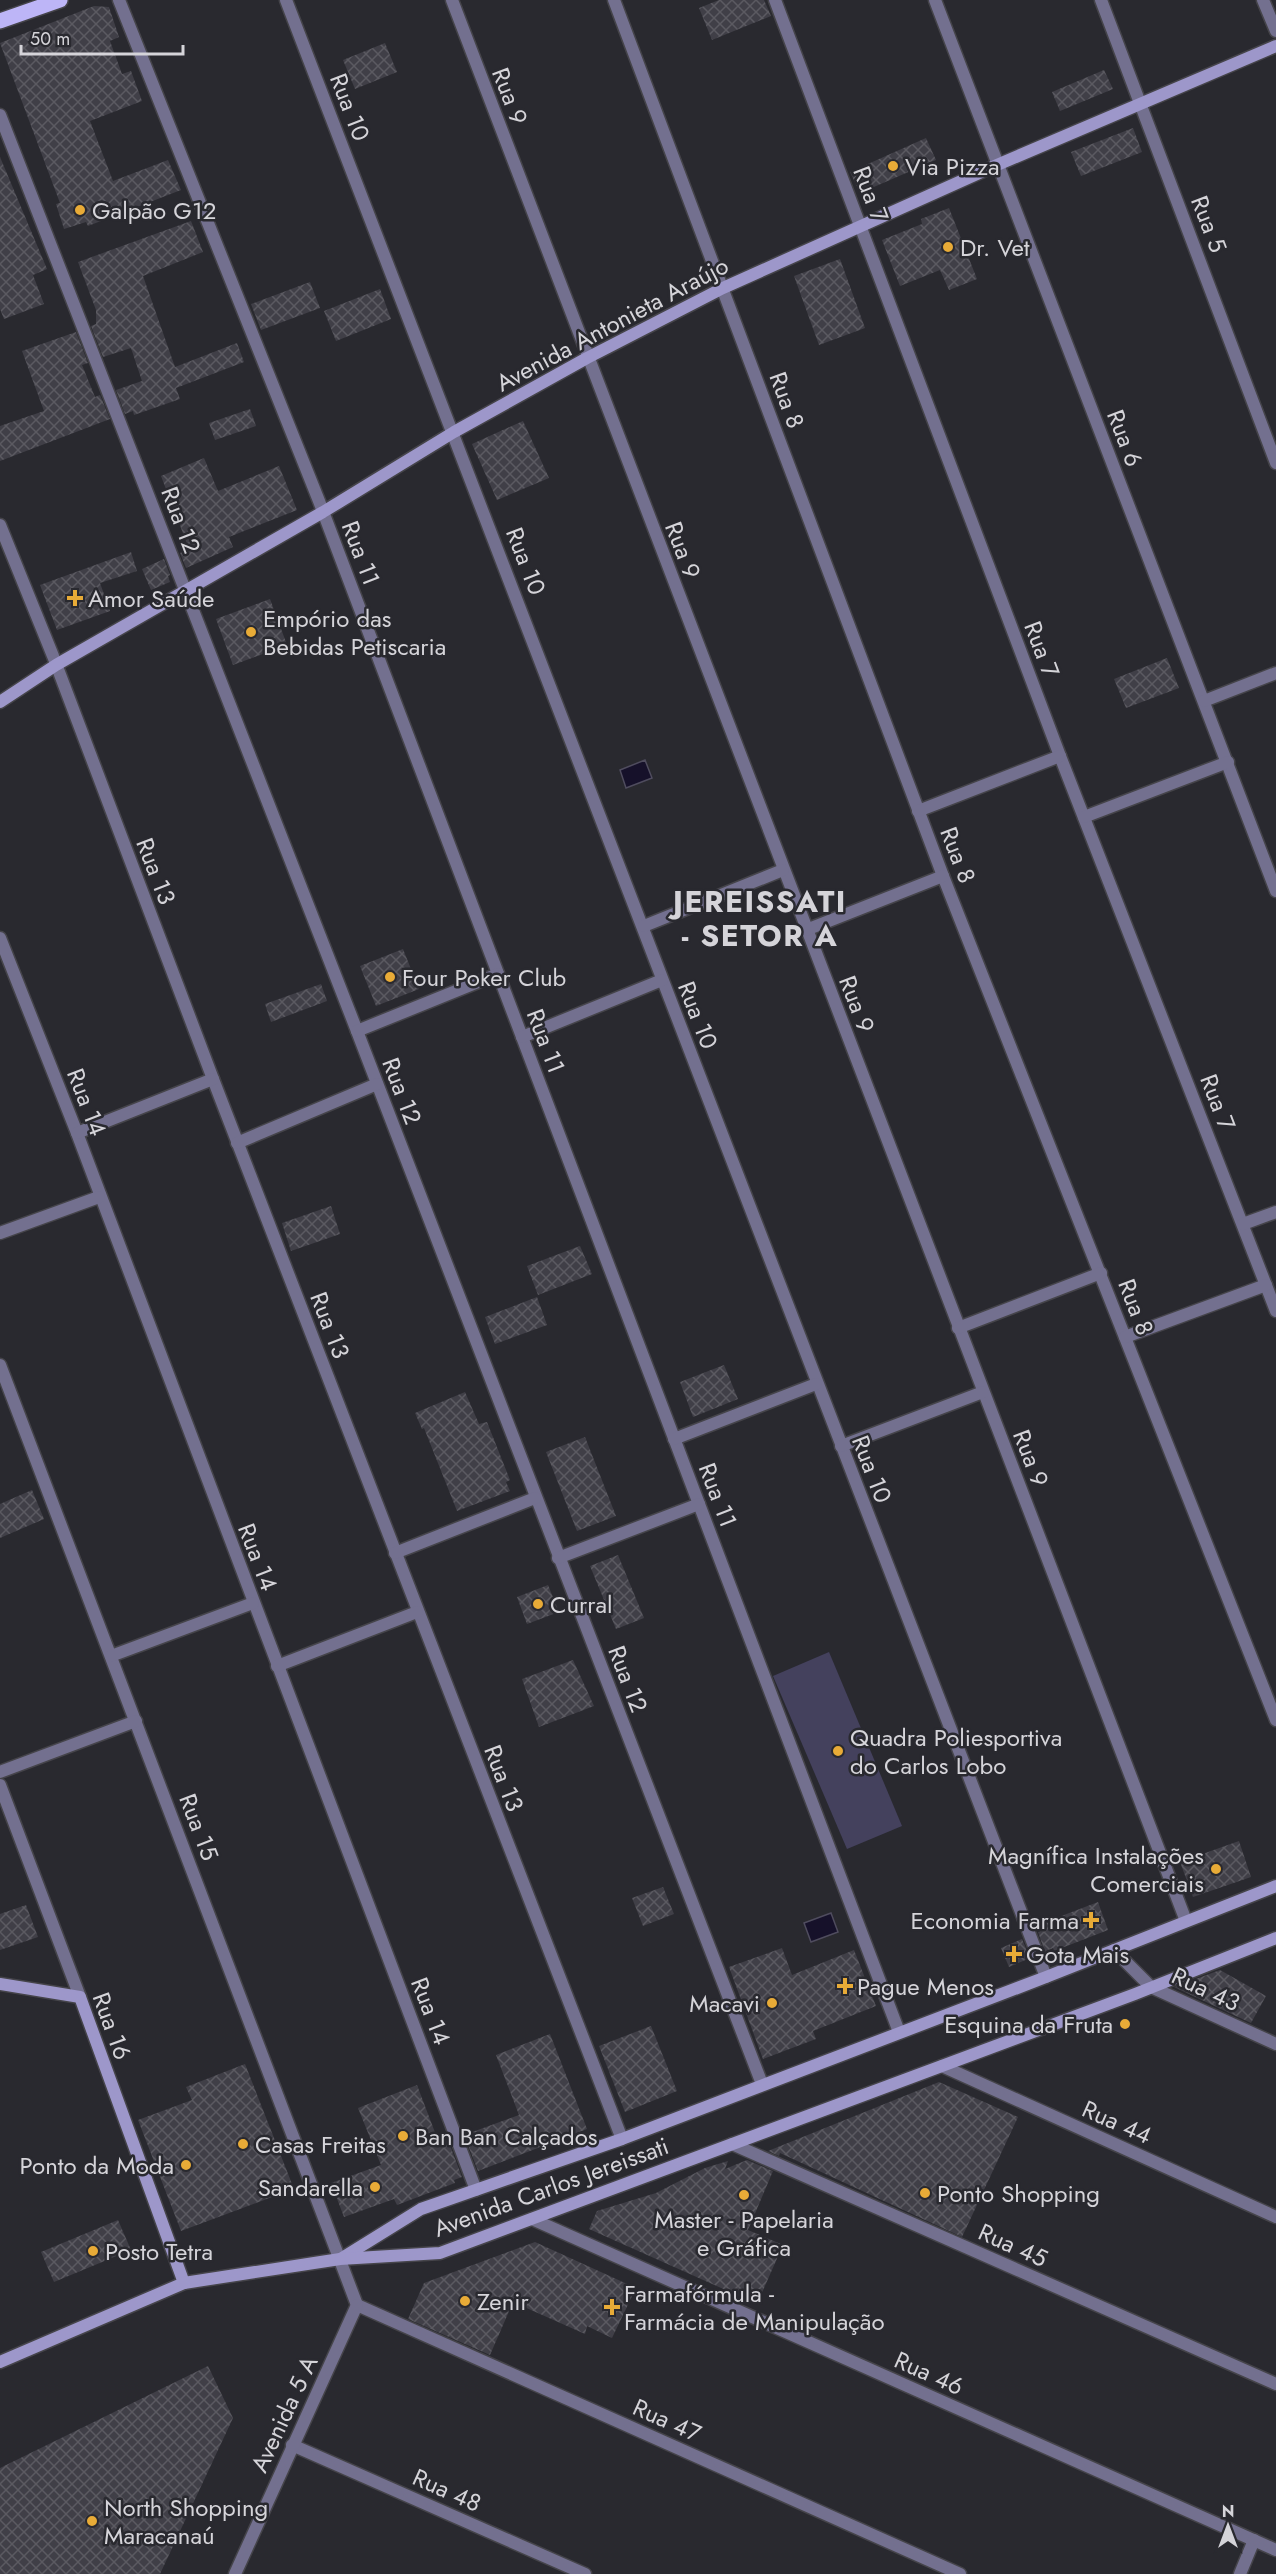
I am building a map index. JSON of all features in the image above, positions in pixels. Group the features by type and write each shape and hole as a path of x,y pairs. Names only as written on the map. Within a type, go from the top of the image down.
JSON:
{"main road":[{"path":"0,21 60,0"}],"street":[{"name":"Rua 11","path":"119,0 323,512 899,2032"},
{"name":"Rua 10","path":"286,0 644,926 662,980 816,1384 1046,1977"},
{"name":"Rua 9","path":"452,0 586,358 1186,1921"},
{"name":"Rua 8","path":"614,0 943,876 1276,1720"},
{"name":"Rua 7","path":"774,0 1060,756 1276,1311"},
{"name":"Rua 6","path":"935,0 1276,891"},
{"name":"Rua 5","path":"1101,0 1276,463"},
{"path":"1263,0 1276,32"},
{"name":"Avenida Antonieta Araújo","path":"0,702 56,665 323,512 454,432 586,358 723,288 998,165 1276,46"},
{"name":"Rua 12","path":"0,115 357,1031 762,2084"},
{"name":"Rua 13","path":"0,525 56,665 417,1612 622,2139"},
{"path":"1204,701 1276,674"},
{"path":"918,811 1060,756"},
{"path":"1084,817 1228,762"},
{"path":"644,926 783,870"},
{"path":"806,930 943,876"},
{"name":"Rua 14","path":"0,938 77,1133 99,1197 476,2190"},
{"path":"357,1031 498,974"},
{"path":"522,1037 662,980"},
{"path":"77,1133 213,1080"},
{"path":"237,1143 377,1084"},
{"path":"0,1233 99,1197"},
{"path":"1243,1224 1276,1212"},
{"path":"958,1328 1101,1273"},
{"path":"1125,1336 1266,1285"},
{"name":"Rua 15","path":"0,1365 357,2305"},
{"path":"674,1439 816,1384"},
{"path":"841,1446 983,1392"},
{"path":"395,1552 535,1498"},
{"path":"558,1558 699,1504"},
{"path":"111,1656 253,1603"},
{"path":"277,1666 417,1612"},
{"path":"0,1772 136,1721"},
{"name":"Rua 16","path":"0,1785 80,1997 183,2283"},
{"name":"Avenida Carlos Jereissati","path":"340,2259 421,2209 622,2139 1046,1977 1276,1886"},
{"name":"Avenida Carlos Jereissati","path":"340,2259 440,2253 942,2066 1276,1938"},
{"path":"1114,1950 1151,1987"},
{"path":"0,1984 80,1997"},
{"name":"Rua 43","path":"1151,1987 1276,2044"},
{"name":"Rua 44","path":"942,2066 1276,2217"},
{"name":"Rua 45","path":"732,2144 1276,2384"},
{"name":"Rua 46","path":"532,2219 1276,2550"},
{"path":"0,2362 183,2283 340,2259"},
{"name":"Avenida 5 A","path":"235,2574 357,2305"},
{"name":"Rua 47","path":"357,2305 960,2574"},
{"name":"Rua 48","path":"292,2445 585,2574"},
{"path":"1240,2574 1254,2540"}],"shaded area":[{"path":"645,760 652,778 626,788 620,770"},
{"name":"Quadra Poliesportiva do Carlos Lobo","path":"829,1652 902,1826 847,1849 773,1676"},
{"path":"831,1913 838,1932 811,1942 804,1923"}],"building":[{"path":"719,0 764,0 771,16 712,40 699,8"},
{"path":"94,6 109,7 119,37 110,41 122,74 131,71 142,101 90,121 113,181 168,160 181,190 88,226 86,222 64,229 56,204 60,203 0,43"},
{"path":"385,43 397,72 355,89 343,60"},
{"path":"1104,70 1113,89 1060,111 1052,92"},
{"path":"1133,128 1142,152 1081,176 1071,152"},
{"name":"Via Pizza","path":"926,138 936,160 860,193 850,172"},
{"path":"0,157 47,269 33,275 44,304 4,319 0,309"},
{"path":"949,208 977,279 949,290 940,270 900,286 882,240 922,224 921,219"},
{"path":"191,221 203,252 143,276 175,367 237,343 244,362 176,388 180,399 134,415 133,411 125,414 116,390 142,381 131,348 103,357 91,326 96,324 96,310 78,262"},
{"path":"840,259 865,328 819,345 794,276"},
{"path":"310,282 320,308 261,330 251,304"},
{"path":"380,289 391,319 336,341 324,311"},
{"path":"76,332 88,363 82,365 95,397 100,395 110,419 0,461 0,426 44,411 22,351"},
{"path":"250,409 256,426 215,440 209,423"},
{"path":"523,421 549,478 497,500 472,444"},
{"path":"204,458 218,491 279,466 297,510 229,537 233,547 186,568 180,553 189,549 161,476"},
{"name":"Amor Saúde","path":"131,552 137,571 100,583 110,611 57,630 40,585"},
{"path":"164,559 170,582 151,590 142,569"},
{"name":"Empório das Bebidas Petiscaria","path":"270,599 287,645 233,665 216,619"},
{"path":"1167,658 1179,688 1126,708 1114,679"},
{"name":"Four Poker Club","path":"403,949 419,989 376,1006 360,966"},
{"path":"321,984 327,1001 271,1022 265,1004"},
{"path":"331,1206 340,1234 291,1251 282,1223"},
{"path":"580,1246 592,1274 538,1295 527,1266"},
{"path":"537,1297 547,1325 495,1344 485,1317"},
{"path":"724,1365 738,1399 693,1417 680,1382"},
{"path":"465,1392 479,1424 487,1422 510,1480 506,1482 510,1491 457,1511 424,1428 422,1429 415,1413"},
{"path":"585,1437 616,1516 577,1531 546,1452"},
{"path":"32,1490 44,1519 0,1538 0,1504"},
{"path":"618,1555 644,1618 616,1629 590,1566"},
{"name":"Curral","path":"548,1585 559,1612 527,1624 517,1597"},
{"path":"573,1660 594,1706 539,1727 522,1679"},
{"name":"Magnífica Instalações Comerciais","path":"1239,1841 1251,1877 1193,1897 1180,1862"},
{"path":"663,1887 674,1914 643,1926 632,1898"},
{"path":"1098,1902 1108,1930 1054,1951 1053,1948 1045,1952 1038,1932 1045,1929 1043,1923"},
{"path":"26,1905 38,1937 0,1950 0,1914"},
{"name":"Gota Mais","path":"1022,1939 1030,1958 1009,1967 1001,1948"},
{"path":"782,1948 792,1975 854,1950 876,2006 813,2031 816,2039 763,2059 729,1967"},
{"path":"1220,1970 1266,1996 1251,2023 1174,1987"},
{"path":"651,2026 677,2091 625,2112 599,2046"},
{"path":"550,2034 587,2129 478,2171 464,2135 519,2115 496,2055"},
{"path":"245,2064 294,2189 181,2231 138,2120 192,2100 186,2087"},
{"name":"Ponto Shopping","path":"939,2082 1018,2117 962,2237 780,2153 779,2156 768,2151"},
{"name":"Ban Ban Calçados","path":"417,2085 439,2143 448,2140 462,2177 454,2180 455,2183 397,2205 394,2199 344,2217 331,2183 381,2165 358,2108"},
{"path":"747,2160 773,2171 748,2230 783,2245 757,2304 589,2229 597,2211 656,2193 705,2168 728,2161 725,2169"},
{"path":"118,2220 131,2250 54,2282 41,2252"},
{"path":"535,2242 636,2288 612,2338 587,2326 585,2334 513,2302 490,2355 408,2319 424,2283"},
{"name":"North Shopping Maracanaú","path":"208,2366 233,2418 160,2574 0,2574 0,2468"}],"place":[{"name":"Via Pizza","path":"893,166"},
{"name":"Galpão G12","path":"80,210"},
{"name":"Dr. Vet","path":"948,247"},
{"name":"Amor Saúde","path":"75,598"},
{"name":"Empório das Bebidas Petiscaria","path":"251,632"},
{"name":"Four Poker Club","path":"390,977"},
{"name":"Curral","path":"538,1604"},
{"name":"Quadra Poliesportiva do Carlos Lobo","path":"838,1751"},
{"name":"Magnífica Instalações Comerciais","path":"1216,1869"},
{"name":"Economia Farma","path":"1091,1920"},
{"name":"Gota Mais","path":"1014,1954"},
{"name":"Pague Menos","path":"845,1986"},
{"name":"Macavi","path":"772,2003"},
{"name":"Esquina da Fruta","path":"1125,2024"},
{"name":"Ban Ban Calçados","path":"403,2136"},
{"name":"Casas Freitas","path":"243,2144"},
{"name":"Ponto da Moda","path":"186,2165"},
{"name":"Sandarella","path":"375,2187"},
{"name":"Ponto Shopping","path":"925,2193"},
{"name":"Master - Papelaria e Gráfica","path":"744,2195"},
{"name":"Posto Tetra","path":"93,2251"},
{"name":"Zenir","path":"465,2301"},
{"name":"Farmafórmula - Farmácia de Manipulação","path":"612,2307"},
{"name":"North Shopping Maracanaú","path":"92,2521"}],"district":[{"name":"JEREISSATI - SETOR A","path":"760,918"}]}
